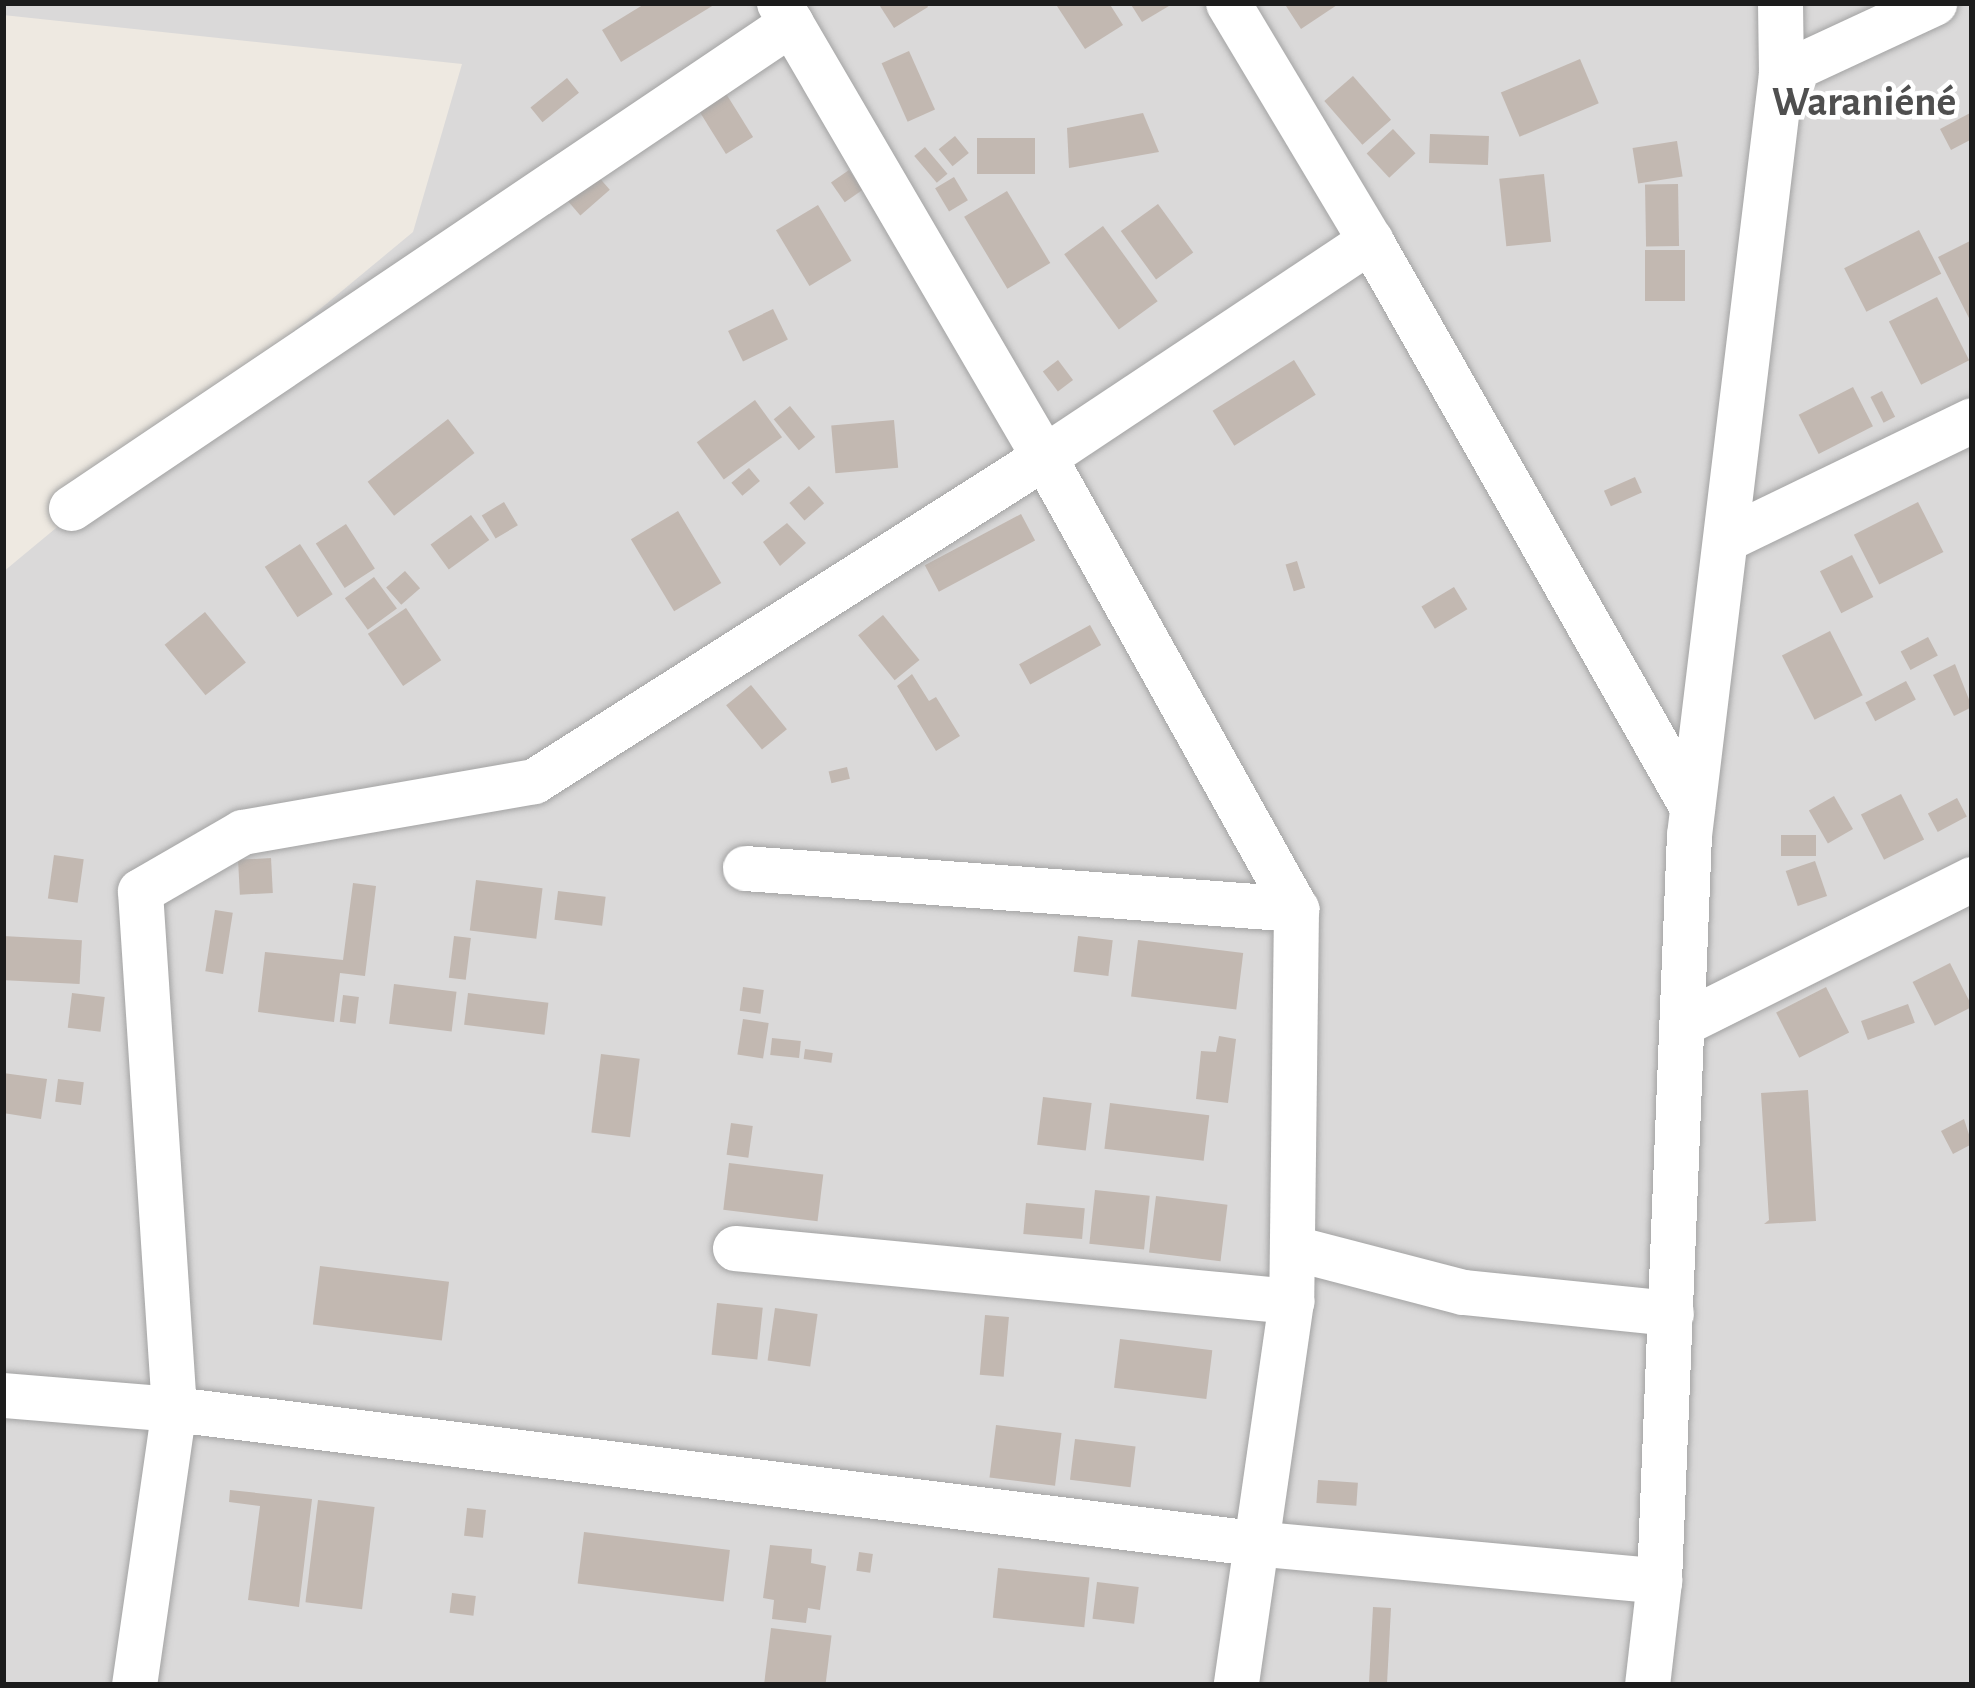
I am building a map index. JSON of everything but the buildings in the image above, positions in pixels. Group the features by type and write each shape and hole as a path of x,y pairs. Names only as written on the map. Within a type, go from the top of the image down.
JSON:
{"street":[{"path":"1228,3 1370,240 1692,807"},
{"path":"1647,1685 1659,1581 1692,807 1781,74 1780,3"},
{"path":"1781,74 1934,3"},
{"path":"71,508 785,13 1043,457 1296,909 1291,1301 1236,1685"},
{"path":"134,1685 174,1409 140,891 242,832 534,781 1043,457 1370,240"},
{"path":"1728,538 1972,420"},
{"path":"746,868 1296,909"},
{"path":"1685,1022 1972,879"},
{"path":"735,1248 1291,1301"},
{"path":"1294,1248 1463,1292 1671,1313"},
{"path":"3,1395 174,1409 1253,1543 1659,1581"}],"shaded area":[{"path":"3,3 1972,3 1972,1685 3,1685 3,572 413,232 462,64 3,15"}],"district":[{"name":"Waraniéné","path":"1864,102"}]}
